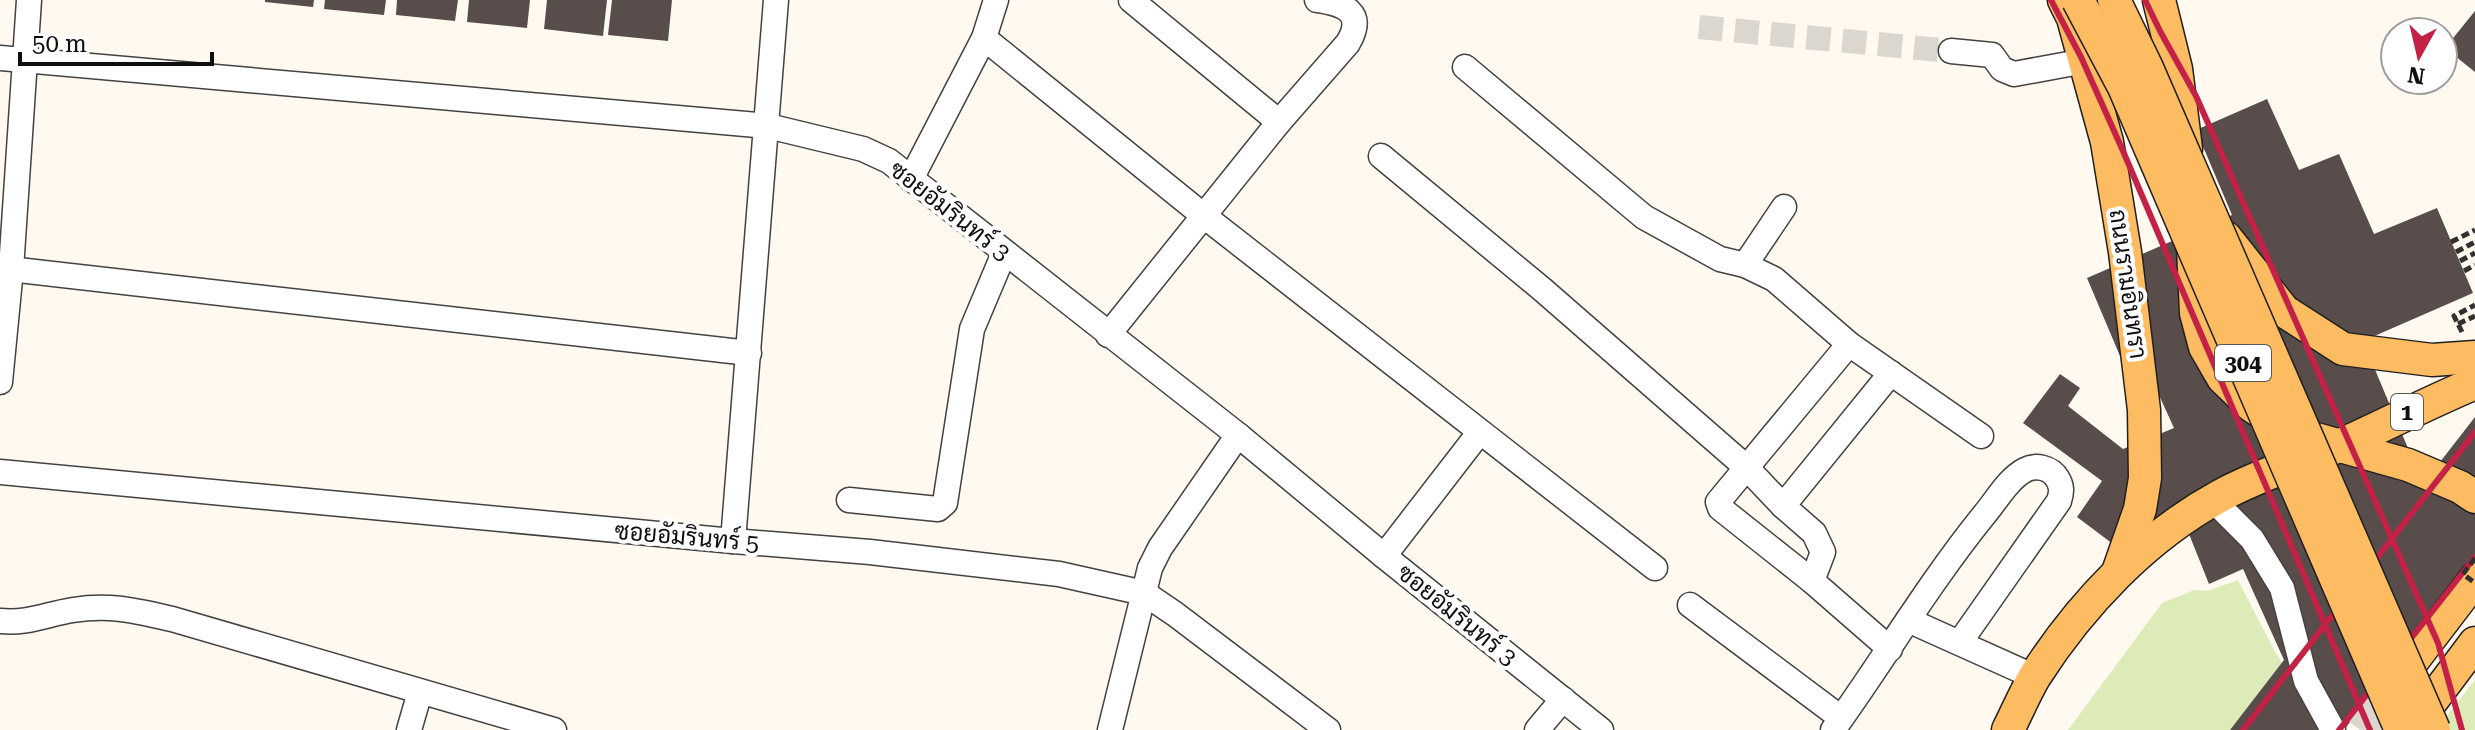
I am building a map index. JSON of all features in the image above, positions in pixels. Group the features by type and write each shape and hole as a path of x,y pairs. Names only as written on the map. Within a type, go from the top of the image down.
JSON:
{"main road":[{"name":"ถนนรามอินทรา","path":"2064,0 2073,18 2088,69 2109,158 2125,252 2144,410 2145,478 2140,509 2118,572"},
{"name":"304","path":"2078,0 2124,87 2401,730"},
{"name":"304","path":"2114,0 2147,68 2432,716"},
{"name":"304","path":"2159,0 2173,55 2192,195 2196,313 2205,347 2223,378 2252,406 2291,432 2341,445"},
{"path":"2088,69 2103,86 2121,91 2144,88 2160,82 2173,55"},
{"path":"2192,195 2284,311 2343,349 2432,360 2475,357"},
{"name":"1","path":"2341,445 2475,383"},
{"path":"2008,730 2035,677 2075,621 2118,572 2167,531 2213,500 2270,471 2341,445 2408,465 2460,487 2475,497"},
{"path":"2401,676 2475,581"},
{"path":"2432,716 2475,643"}],"street":[{"path":"0,382 12,59 29,0"},
{"path":"733,541 776,0"},
{"path":"911,179 984,38 996,0"},
{"path":"1131,0 1279,122"},
{"path":"1108,335 1279,122 1348,43 1354,33 1355,20 1349,10 1336,3 1317,0"},
{"path":"984,38 1204,216 1655,568"},
{"path":"1951,51 1992,55 2002,69 2014,74 2088,69"},
{"name":"ซอยอัมรินทร์ 3","path":"12,59 768,126 863,149 889,161 1238,435 1601,730"},
{"path":"1465,67 1644,217 1720,259 1745,265 1774,279 1849,344 1981,436"},
{"path":"1381,156 1543,290 1747,468 1814,533 1821,545 1821,558 1812,581"},
{"path":"1745,265 1784,207"},
{"path":"849,500 938,509 945,503 972,329 1004,253"},
{"path":"5,269 749,353"},
{"path":"1849,344 1719,499 1720,508 1812,581 1890,649"},
{"path":"1783,506 1891,373"},
{"path":"1384,556 1479,433"},
{"path":"1110,730 1150,568 1160,548 1238,435"},
{"path":"1690,605 1837,724 1949,559 2013,480 2027,469 2041,467 2054,473 2062,492 2059,501 1960,642"},
{"name":"ซอยอัมรินทร์ 5","path":"0,472 870,552 1059,574 1144,593 1328,730"},
{"path":"2213,500 2252,539 2282,588 2306,681 2333,730"},
{"path":"0,621 35,620 72,610 117,607 172,619 554,730"},
{"path":"1908,620 2035,677"},
{"path":"409,730 420,692"},
{"path":"1537,730 1563,699"}],"path":[{"path":"2451,242 2475,230"},
{"path":"2456,252 2475,242"},
{"path":"2460,261 2475,253"},
{"path":"2464,271 2475,265"},
{"path":"2454,316 2475,305"},
{"path":"2458,324 2475,316"},
{"path":"2475,558 2463,574 2475,581"}],"green space":[{"path":"2238,580 2273,648 2322,730 2068,730 2162,603 2194,590 2207,591"},
{"path":"2475,680 2475,730 2435,730"}],"building":[{"path":"265,0 314,0 313,7"},
{"path":"325,0 386,0 384,15 324,9"},
{"path":"397,0 458,0 455,21 396,15"},
{"path":"469,0 530,0 527,28 467,22"},
{"path":"547,0 607,0 603,36 544,29"},
{"path":"612,0 672,0 668,41 608,35"},
{"path":"2475,11 2475,72 2459,59 2459,31"},
{"path":"2267,99 2299,170 2339,154 2374,234 2437,208 2473,293 2363,341 2423,484 2475,417 2475,558 2344,730 2230,730 2284,660 2243,569 2209,584 2189,534 2121,550 2077,517 2102,481 2023,423 2060,374 2080,388 2068,406 2123,449 2174,428 2158,393 2131,382 2087,278 2232,215 2196,130"}],"tunnel":[{"path":"1699,27 1951,51"},
{"path":"2360,730 2401,676"}],"railway":[{"path":"2051,0 2081,57 2123,151 2370,730"},
{"path":"2145,0 2196,96 2438,643 2462,730"},
{"path":"2243,730 2475,432"},
{"path":"2339,730 2475,557"}]}
